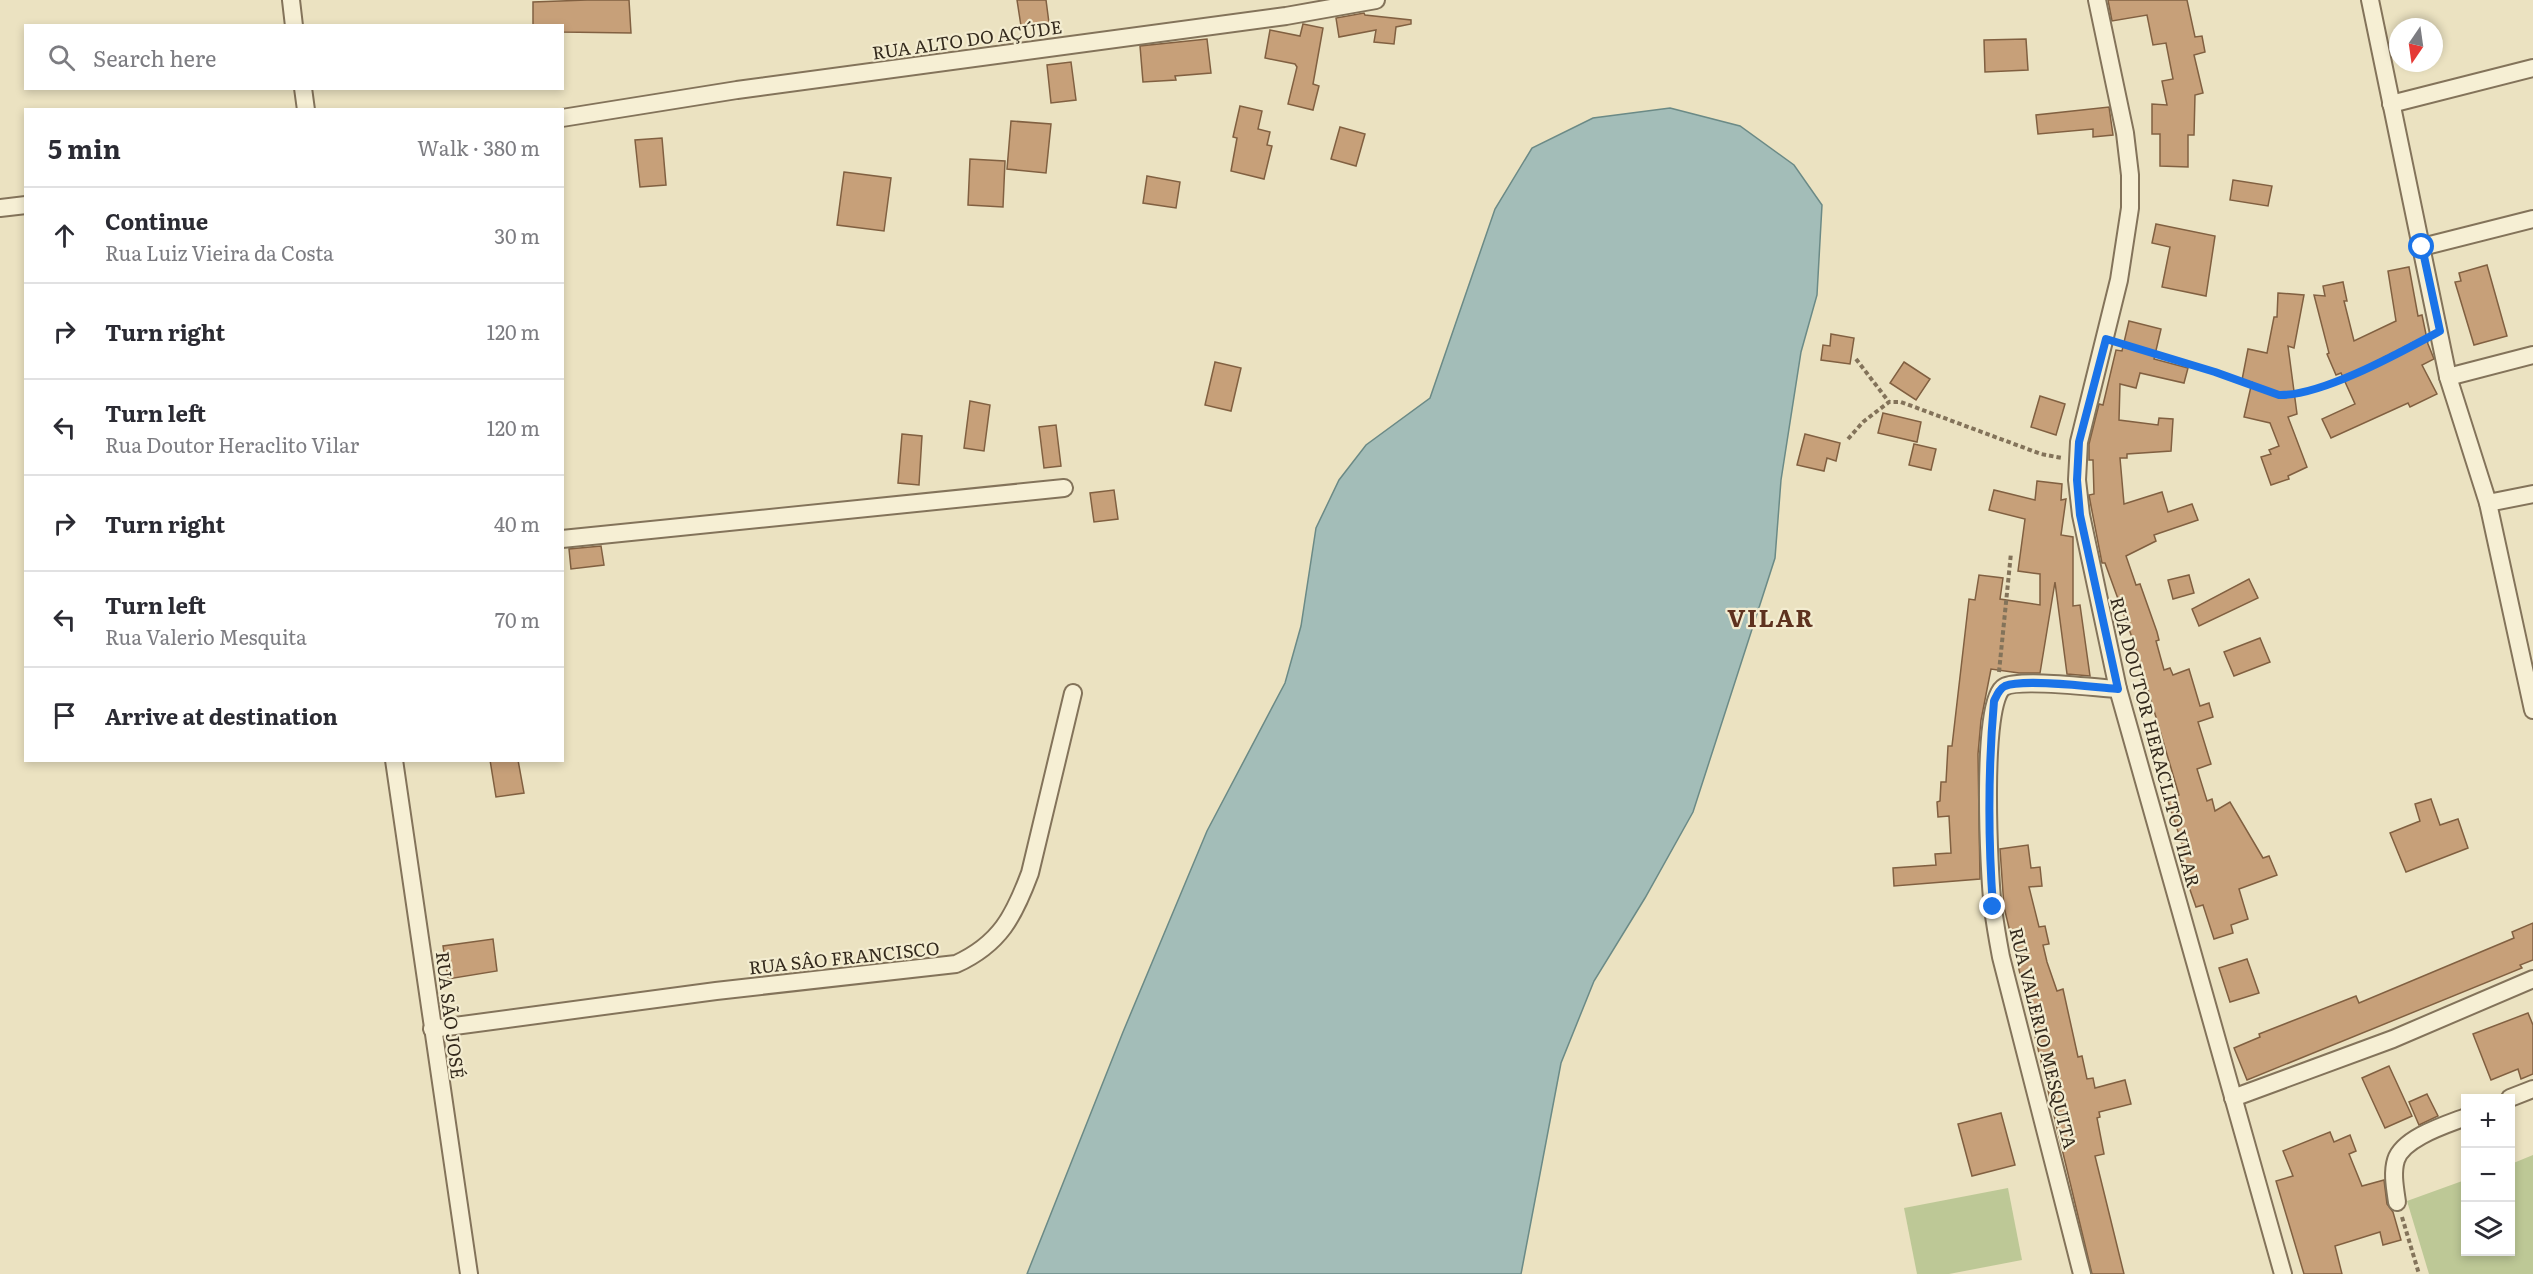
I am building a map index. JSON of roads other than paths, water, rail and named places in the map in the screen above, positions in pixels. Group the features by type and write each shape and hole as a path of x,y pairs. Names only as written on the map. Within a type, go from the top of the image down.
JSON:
{"street":[{"path":"291,0 294,24"},
{"name":"RUA ALTO DO AÇÚDE","path":"564,118 736,90 1286,16 1376,0"},
{"name":"RUA DOUTOR HERACLITO VILAR","path":"2097,0 2125,133 2130,175 2130,208 2125,249 2106,339 2079,442 2077,461 2080,515 2118,689 2283,1274"},
{"path":"2370,0 2448,377 2488,503 2526,639 2533,710"},
{"path":"2391,104 2533,68"},
{"path":"303,90 306,108"},
{"path":"0,208 24,205"},
{"path":"2422,247 2533,219"},
{"path":"2448,377 2533,355"},
{"path":"564,539 1064,488"},
{"path":"2488,503 2533,495"},
{"name":"RUA VALERIO MESQUITA","path":"2082,1274 2001,957 1993,907 1988,827 1989,761 1998,694 2011,684 2118,689"},
{"name":"RUA SÂO FRANCISCO","path":"432,1029 716,991 956,964 975,955 994,940 1009,922 1021,898 1030,873 1073,693"},
{"name":"RUA SÃO JOSÉ","path":"394,762 419,918 432,1029 469,1274"},
{"path":"2234,1098 2393,1039 2533,979"},
{"path":"2515,1096 2533,1089"},
{"path":"2397,1202 2394,1179 2396,1161 2401,1149 2411,1141 2461,1119"}],"water":[{"path":"1670,108 1740,126 1794,165 1822,205 1817,295 1801,352 1781,480 1775,558 1693,812 1645,898 1594,981 1561,1063 1521,1274 1027,1274 1123,1032 1207,831 1285,683 1301,626 1316,528 1339,480 1366,445 1430,398 1495,209 1532,148 1593,118"}],"district":[{"name":"VILAR","path":"1771,616"}]}
